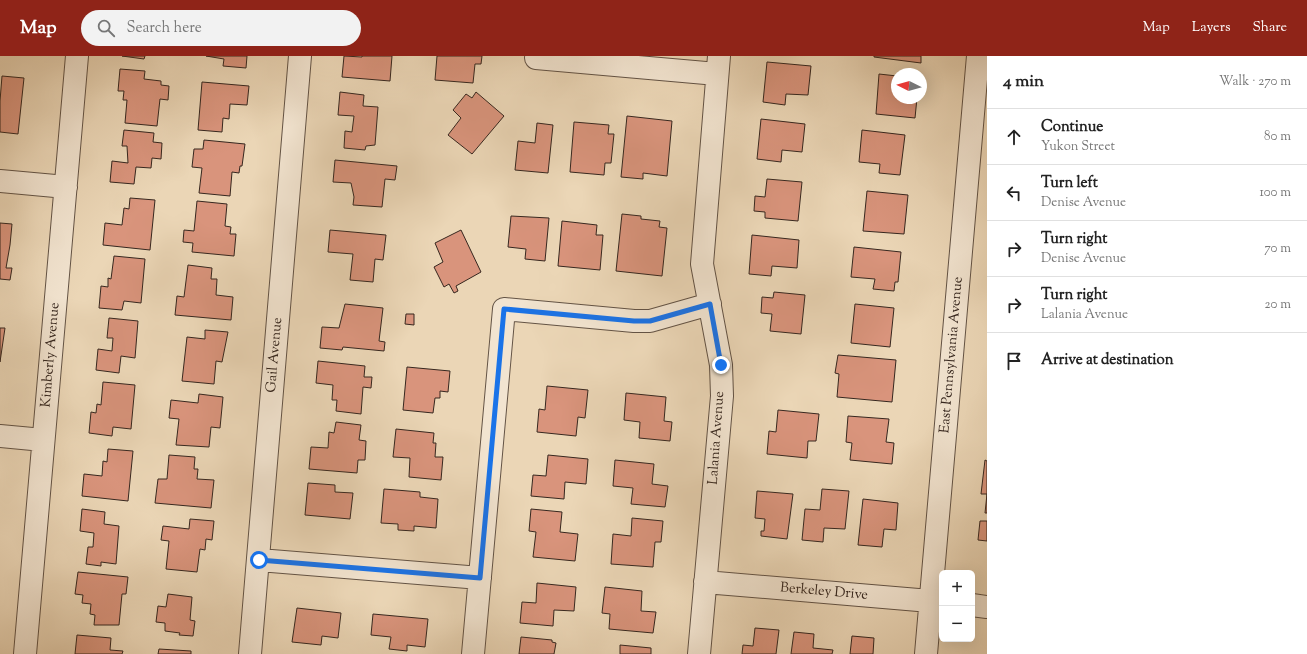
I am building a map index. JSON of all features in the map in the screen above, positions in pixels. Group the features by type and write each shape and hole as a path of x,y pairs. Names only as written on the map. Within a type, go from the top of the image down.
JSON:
{"street":[{"name":"Kimberly Avenue","path":"25,654 77,56"},
{"name":"Gail Avenue","path":"250,654 300,56"},
{"name":"East Pennsylvania Avenue","path":"926,654 936,602 978,56"},
{"path":"536,58 718,65"},
{"name":"Lalania Avenue","path":"699,654 722,396 721,365 702,264 718,65"},
{"path":"0,181 66,187"},
{"path":"473,654 504,309 634,321 650,321 710,304"},
{"path":"0,436 43,440"},
{"path":"259,560 480,578"},
{"name":"Berkeley Drive","path":"705,582 936,602"},
{"path":"975,605 987,607"}],"building":[{"path":"122,56 145,56 144,59"},
{"path":"206,56 247,56 246,68 223,66 224,59"},
{"path":"344,56 392,56 390,81 342,77"},
{"path":"437,56 482,56 481,64 475,64 473,83 435,80"},
{"path":"921,56 921,63 874,57"},
{"path":"767,62 811,66 808,95 786,94 785,105 763,102"},
{"path":"120,69 145,71 144,79 161,81 161,85 169,86 168,100 160,99 157,126 125,123 127,100 123,100 124,91 118,91"},
{"path":"879,74 891,75 891,104 916,104 915,118 876,114"},
{"path":"2,76 24,78 18,134 0,132"},
{"path":"202,82 249,86 247,105 230,104 229,119 223,118 222,132 198,130"},
{"path":"340,92 364,95 363,106 378,107 375,145 366,146 365,150 344,148 345,131 352,132 354,116 338,115"},
{"path":"476,92 504,116 472,154 448,135 461,118 453,110 466,94 472,98"},
{"path":"627,116 672,121 667,176 643,173 643,179 621,177"},
{"path":"761,119 805,124 802,152 782,150 781,162 757,159"},
{"path":"574,122 609,125 608,134 614,134 611,163 605,163 604,175 570,172"},
{"path":"537,123 553,125 548,173 515,170 518,141 535,143"},
{"path":"124,130 154,133 153,142 162,143 161,159 152,158 151,168 136,167 134,184 110,182 112,161 128,163 127,146 122,146"},
{"path":"862,130 905,135 900,175 879,173 880,164 859,162"},
{"path":"204,140 245,144 242,166 240,166 239,173 232,172 230,196 199,193 202,168 192,167 194,149 203,149"},
{"path":"335,160 397,166 395,180 385,179 382,207 353,205 354,197 351,183 333,182"},
{"path":"767,179 802,182 798,221 765,218 765,212 754,211 755,196 765,197"},
{"path":"867,191 908,195 904,234 863,231"},
{"path":"130,198 155,200 150,250 103,245 105,223 122,225 124,208 129,209"},
{"path":"197,201 227,204 225,226 231,227 230,234 236,234 234,256 192,252 193,243 183,242 184,230 194,231"},
{"path":"622,214 641,216 641,219 660,221 659,227 667,228 662,276 616,271"},
{"path":"511,216 549,218 545,261 525,259 526,249 508,247"},
{"path":"562,221 597,225 596,235 603,235 600,270 558,266"},
{"path":"0,223 12,224 6,268 12,268 10,280 0,279"},
{"path":"330,230 386,235 383,260 375,259 373,282 350,280 353,254 328,252"},
{"path":"461,230 481,272 456,286 458,291 454,293 449,284 444,287 434,267 443,262 435,243"},
{"path":"752,235 799,240 797,268 772,266 771,276 749,274"},
{"path":"854,247 901,252 898,282 895,282 894,291 873,289 875,279 851,277"},
{"path":"114,256 145,259 141,303 124,301 122,310 99,308 101,286 108,287 108,278 111,279"},
{"path":"188,265 212,268 211,279 217,279 216,295 233,297 231,320 175,315 177,296 184,297"},
{"path":"774,292 805,295 801,334 770,331 772,314 761,313 762,297 773,298"},
{"path":"345,304 383,308 379,341 385,342 384,351 343,347 342,350 320,348 322,327 339,328"},
{"path":"855,304 894,308 890,347 851,343"},
{"path":"406,314 414,314 414,325 405,324"},
{"path":"109,318 138,321 135,358 121,356 119,373 96,370 98,349 112,351 113,338 107,338"},
{"path":"0,328 5,328 0,362"},
{"path":"205,330 228,332 222,362 216,361 214,384 182,381 187,337 205,339"},
{"path":"838,355 896,360 892,402 837,397 839,374 835,373"},
{"path":"318,361 365,366 364,377 372,377 371,388 363,387 361,414 336,411 337,400 332,400 333,385 316,383"},
{"path":"407,367 450,371 448,392 440,391 440,398 435,398 433,413 403,410"},
{"path":"103,382 135,385 131,429 113,427 112,436 89,433 91,412 96,413 97,404 101,405"},
{"path":"547,386 588,390 585,418 578,417 576,436 537,432 539,409 545,410"},
{"path":"626,393 666,397 664,421 672,422 670,441 639,438 640,422 624,420"},
{"path":"199,394 223,397 220,428 211,427 209,447 176,445 179,419 169,418 171,400 198,403"},
{"path":"778,410 819,414 816,441 808,441 807,458 767,454 769,431 776,432"},
{"path":"848,416 889,419 886,442 894,443 892,464 850,460 852,443 846,442"},
{"path":"336,422 361,425 359,440 366,441 365,460 358,460 357,473 309,469 311,447 328,448 329,432 334,433"},
{"path":"396,429 434,433 433,443 436,443 435,457 443,457 441,480 409,477 410,458 393,457"},
{"path":"108,449 133,451 128,501 82,496 84,474 102,476 103,461 107,462"},
{"path":"169,455 195,457 194,469 198,469 197,479 214,480 211,508 155,503 158,479 167,479"},
{"path":"548,455 588,459 586,484 565,482 564,499 531,496 533,475 546,476"},
{"path":"615,460 654,464 652,484 668,486 665,507 631,504 633,488 613,486"},
{"path":"985,460 987,461 987,494 981,494"},
{"path":"308,483 335,485 335,492 353,493 350,519 305,515"},
{"path":"384,489 420,492 420,497 438,499 436,528 414,526 414,531 398,530 398,524 381,523"},
{"path":"822,489 849,491 845,529 824,528 823,542 802,540 805,509 820,510"},
{"path":"757,491 793,494 787,539 761,536 761,531 764,531 765,519 755,518"},
{"path":"987,494 987,513 985,513"},
{"path":"863,499 898,503 896,530 884,529 882,547 858,545"},
{"path":"82,509 105,512 104,524 119,526 116,564 101,562 101,566 86,564 88,547 93,547 94,533 80,531"},
{"path":"531,509 562,512 560,532 578,534 575,561 533,557 536,532 529,531"},
{"path":"632,518 663,521 661,542 655,542 653,567 611,564 613,534 631,536"},
{"path":"190,519 214,521 212,540 206,539 205,550 200,549 197,572 166,569 169,541 161,540 163,526 189,529"},
{"path":"980,521 987,521 987,541 978,540"},
{"path":"78,572 128,577 126,594 122,594 119,625 94,625 95,615 90,614 91,604 82,603 83,595 75,594"},
{"path":"537,583 576,587 574,611 554,610 553,626 520,623 522,602 536,603"},
{"path":"605,587 642,591 641,611 656,612 653,633 609,629 610,614 602,613"},
{"path":"168,594 192,597 190,620 195,621 193,636 179,635 180,633 165,631 165,623 156,622 158,606 166,607"},
{"path":"297,608 341,613 338,638 322,636 321,645 292,642"},
{"path":"373,614 428,619 425,647 407,645 407,651 389,649 391,637 371,635"},
{"path":"755,628 779,630 776,654 742,654 743,645 753,646"},
{"path":"794,632 814,634 813,648 833,650 832,654 791,654"},
{"path":"77,635 111,638 110,650 123,651 122,654 75,654"},
{"path":"852,636 874,638 873,654 850,654"},
{"path":"521,637 552,640 552,642 556,643 554,654 519,654"},
{"path":"620,645 651,648 651,654 620,654"},
{"path":"159,649 191,651 191,654 158,654"}],"route":[{"path":"259,560 480,578 504,309 634,321 650,321 710,304 721,365"}]}
